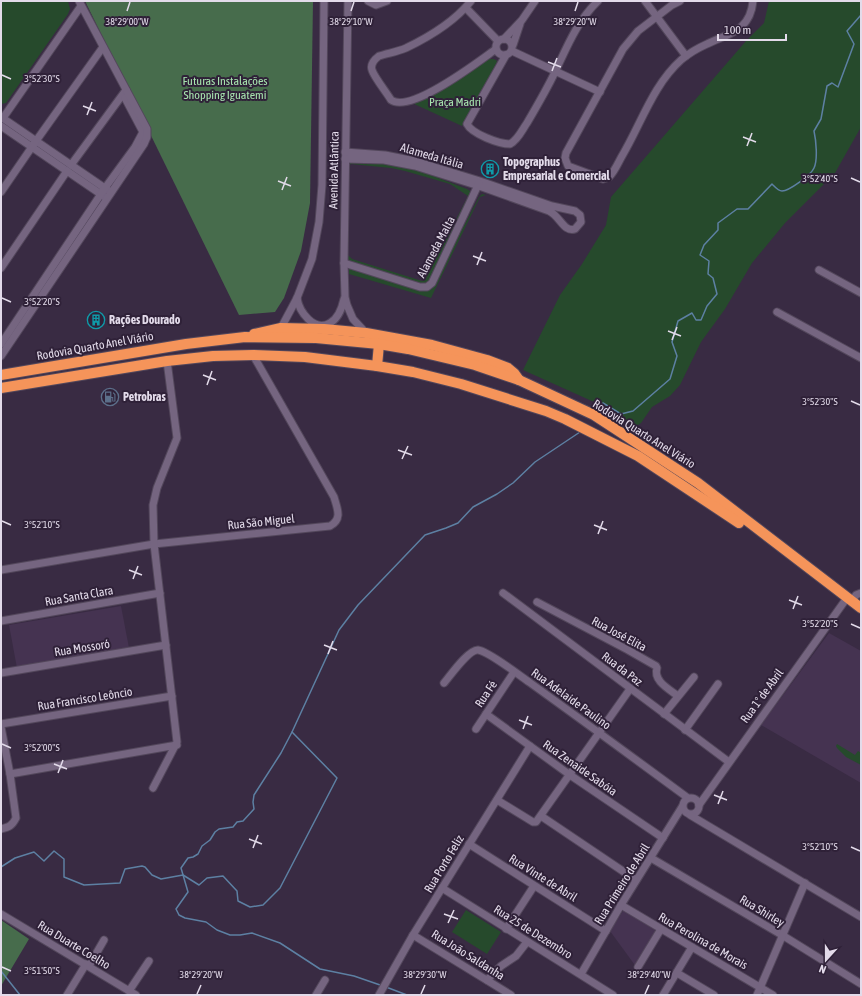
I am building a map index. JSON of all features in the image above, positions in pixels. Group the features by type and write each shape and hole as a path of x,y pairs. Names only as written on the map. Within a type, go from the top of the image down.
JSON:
{"highway":[{"path":"245,337 259,332 281,328 324,329 366,334 432,345 487,360 508,368 519,380"},
{"name":"Rodovia Quarto Anel Viário","path":"1,376 186,344 245,337 316,338 379,344 408,349 475,365 519,380 594,415 698,483 848,601 861,615"},
{"path":"377,366 379,344"},
{"name":"Rodovia Quarto Anel Viário","path":"1,388 167,361 213,356 253,355 306,357 377,366 440,378 558,416 620,446 657,468 730,517 848,601 861,608"},
{"path":"76,363 79,375"}],"street":[{"path":"1,356 54,272 106,194 147,137 147,129 125,92 79,6 73,1"},
{"name":"Avenida Atlântica","path":"281,328 297,298 312,259 319,222 322,185 324,1"},
{"name":"Avenida Atlântica","path":"348,1 345,155 345,297 350,312 366,334"},
{"path":"368,1 376,5 387,1"},
{"path":"471,1 466,8 434,32 405,48 375,58 372,70 395,103 400,103 440,88 496,49 496,45 522,20 535,1"},
{"path":"522,20 510,50 468,124 473,131 502,143 510,144 515,141 555,72 570,39 580,23 598,1"},
{"path":"645,1 686,56"},
{"path":"680,1 656,16 638,31 623,49 566,153 565,158 568,166 571,168 606,178 612,174 628,148 661,82 686,56 707,43 732,34 741,28 752,10 753,1"},
{"path":"79,6 2,117 34,144 106,194"},
{"path":"466,8 501,40 510,41 510,50"},
{"path":"1,192 102,49"},
{"path":"496,49 500,54 510,50 600,92"},
{"path":"1,268 69,168 125,92"},
{"path":"1,126 34,144"},
{"name":"Alameda Itália","path":"345,155 398,162 480,181 552,206 578,213 581,218 579,225 576,229 568,229 564,227 558,218 549,211 480,181"},
{"name":"Alameda Malta","path":"344,263 420,287 427,287 432,283 480,181"},
{"path":"558,218 563,209"},
{"path":"819,270 861,293"},
{"path":"2,341 54,272"},
{"path":"297,298 298,305 302,312 308,318 320,325 325,326 336,318 341,310 345,297"},
{"path":"777,312 861,358"},
{"name":"Rua São Miguel","path":"1,570 154,544 330,526 334,524 337,520 338,514 334,497 253,355"},
{"path":"153,788 176,745 177,739 154,544 153,505 155,495 177,438 167,361"},
{"name":"Rua Santa Clara","path":"1,620 160,593"},
{"name":"Rua da Paz","path":"503,593 729,762"},
{"name":"Rua 1º de Abril","path":"699,805 848,601 861,593"},
{"name":"Rua José Elita","path":"537,602 656,666 656,674 658,679 678,696"},
{"name":"Rua Mossoró","path":"1,673 166,645"},
{"name":"Rua Adelaide Paulino","path":"444,683 466,657 476,650 488,655 600,733 688,798"},
{"name":"Rua Fé","path":"476,729 514,672"},
{"path":"664,714 694,677"},
{"path":"685,730 718,684"},
{"path":"497,800 533,822 536,822 630,689"},
{"name":"Rua Francisco Leôncio","path":"1,724 172,696"},
{"name":"Rua Zenaide Sabóia","path":"486,714 570,775 663,838"},
{"path":"1,727 3,752 10,774 16,818 13,824 9,827 1,829"},
{"path":"10,774 176,745"},
{"name":"Rua Porto Feliz","path":"379,995 413,935 530,746"},
{"path":"690,815 697,812 699,805 695,799 688,798 682,806 685,812 690,815 805,884 861,917"},
{"name":"Rua Primeiro de Abril","path":"581,974 621,904 682,806"},
{"path":"541,816 636,880"},
{"name":"Rua Vinte de Abril","path":"469,844 606,931"},
{"name":"Rua Shirley","path":"651,858 782,935 861,984"},
{"path":"757,995 805,884"},
{"path":"506,929 534,886"},
{"name":"Rua 25 de Dezembro","path":"442,888 613,995"},
{"name":"Rua Perolina de Morais","path":"621,904 773,995"},
{"name":"Rua Duarte Coelho","path":"1,914 136,995"},
{"path":"638,967 661,929"},
{"name":"Rua João Saldanha","path":"413,935 511,995"},
{"path":"67,995 104,940"},
{"path":"487,980 501,966 516,956 527,942"},
{"path":"663,995 692,947"},
{"path":"129,991 149,961"},
{"path":"677,973 714,995"},
{"path":"316,995 325,980"}],"shaded area":[{"path":"121,606 129,648 17,668 9,625"},
{"path":"829,633 861,651 861,783 761,725"},
{"path":"623,911 658,932 637,968 610,931"}],"green space":[{"path":"1,1 68,1 70,9 6,103 1,104"},
{"name":"Futuras Instalações Shopping Iguatemi","path":"85,1 313,1 310,203 301,251 284,298 275,312 239,315"},
{"path":"769,1 861,1 861,127 835,173 785,223 752,263 725,309 701,342 680,385 670,396 652,407 641,423 635,427 594,402 523,370 560,295 582,264 606,225 611,197 746,41 764,23"},
{"name":"Praça Madri","path":"489,59 494,59 497,61 496,64 462,126 412,103"},
{"path":"346,161 374,161 405,165 470,191 470,196 427,283 420,284 349,261 347,259","holes":["351,164 391,168 450,184 468,196 425,280 422,281 352,259 348,255 349,166"]},
{"path":"482,194 486,195 480,197 431,298 349,274 349,269 351,268 419,290 427,291 431,289 479,197"},
{"path":"837,744 855,755 858,751 861,753 861,765 846,757 837,748"},
{"path":"466,910 501,932 487,954 452,932"},
{"path":"1,920 29,939 1,986"}],"waterway":[{"path":"597,407 603,403 621,414 633,411 670,379 677,356 672,342 678,321 692,313 696,320 701,320 707,306 717,294 713,278 708,274 709,261 700,255 704,245 718,230 718,223 737,209 748,209 772,184 777,189 782,191 800,182 812,171 814,168 816,155 814,131 821,119 827,86 832,83 838,87 854,44 847,31 861,15"},
{"path":"383,986 354,976 320,969 280,943 252,933 230,935 217,930 206,922 185,918 179,915 176,909 188,892 181,868 188,858 198,854 202,846 210,840 215,832 219,829 233,827 237,822 243,821 254,809 254,795 281,753 292,732 339,630 358,605 425,535 458,523 473,507 497,494 513,483 535,462 580,432"},
{"path":"1,867 15,858 34,852 44,861 54,851 64,859 64,877 84,885 120,883 125,869 142,866 145,867 152,875 161,879 183,875 199,885 207,878 223,876 237,891 238,901 250,907 263,905 280,888 337,778 292,732"},
{"path":"1,971 20,995"},
{"path":"386,987 407,995"}],"place":[{"name":"Topographus Empresarial e Comercial","path":"490,169"},
{"name":"Rações Dourado","path":"96,320"},
{"name":"Petrobras","path":"110,397"}]}
